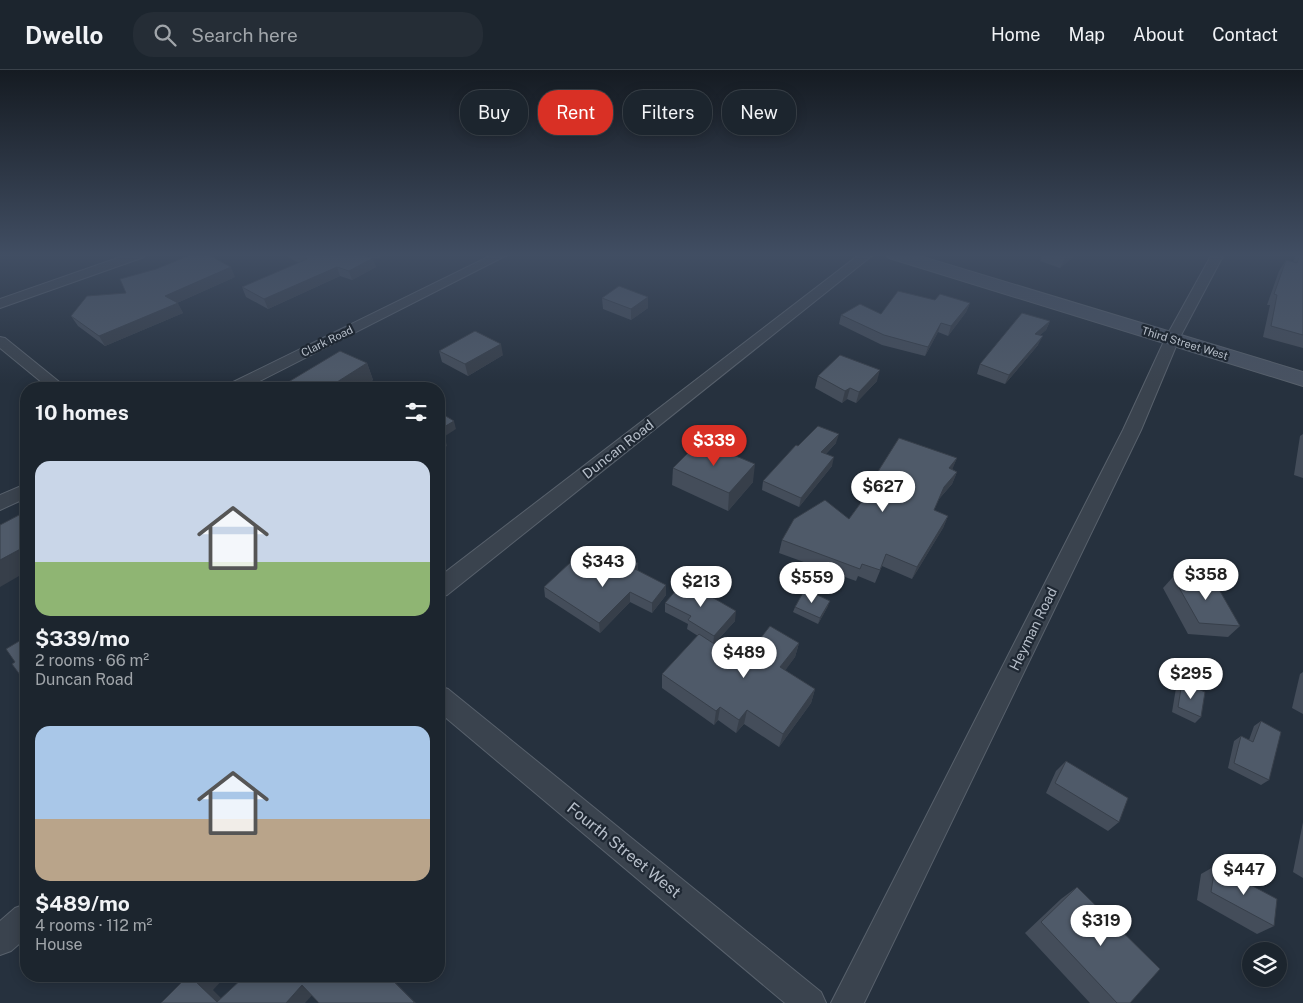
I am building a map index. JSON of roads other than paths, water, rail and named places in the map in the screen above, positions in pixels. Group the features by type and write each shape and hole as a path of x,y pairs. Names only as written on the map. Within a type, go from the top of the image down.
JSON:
{"main road":[{"name":"Third Street West","path":"1037,298 1303,378"}],"street":[{"path":"0,304 18,298"},
{"name":"Clark Road","path":"244,382 415,298"},
{"name":"Duncan Road","path":"445,584 812,298"},
{"name":"Heyman Road","path":"847,1003 1132,430 1172,339 1194,298"},
{"path":"0,341 51,382"},
{"path":"0,504 20,493"},
{"name":"Fourth Street West","path":"445,702 810,1003"},
{"path":"0,940 20,924"}]}
